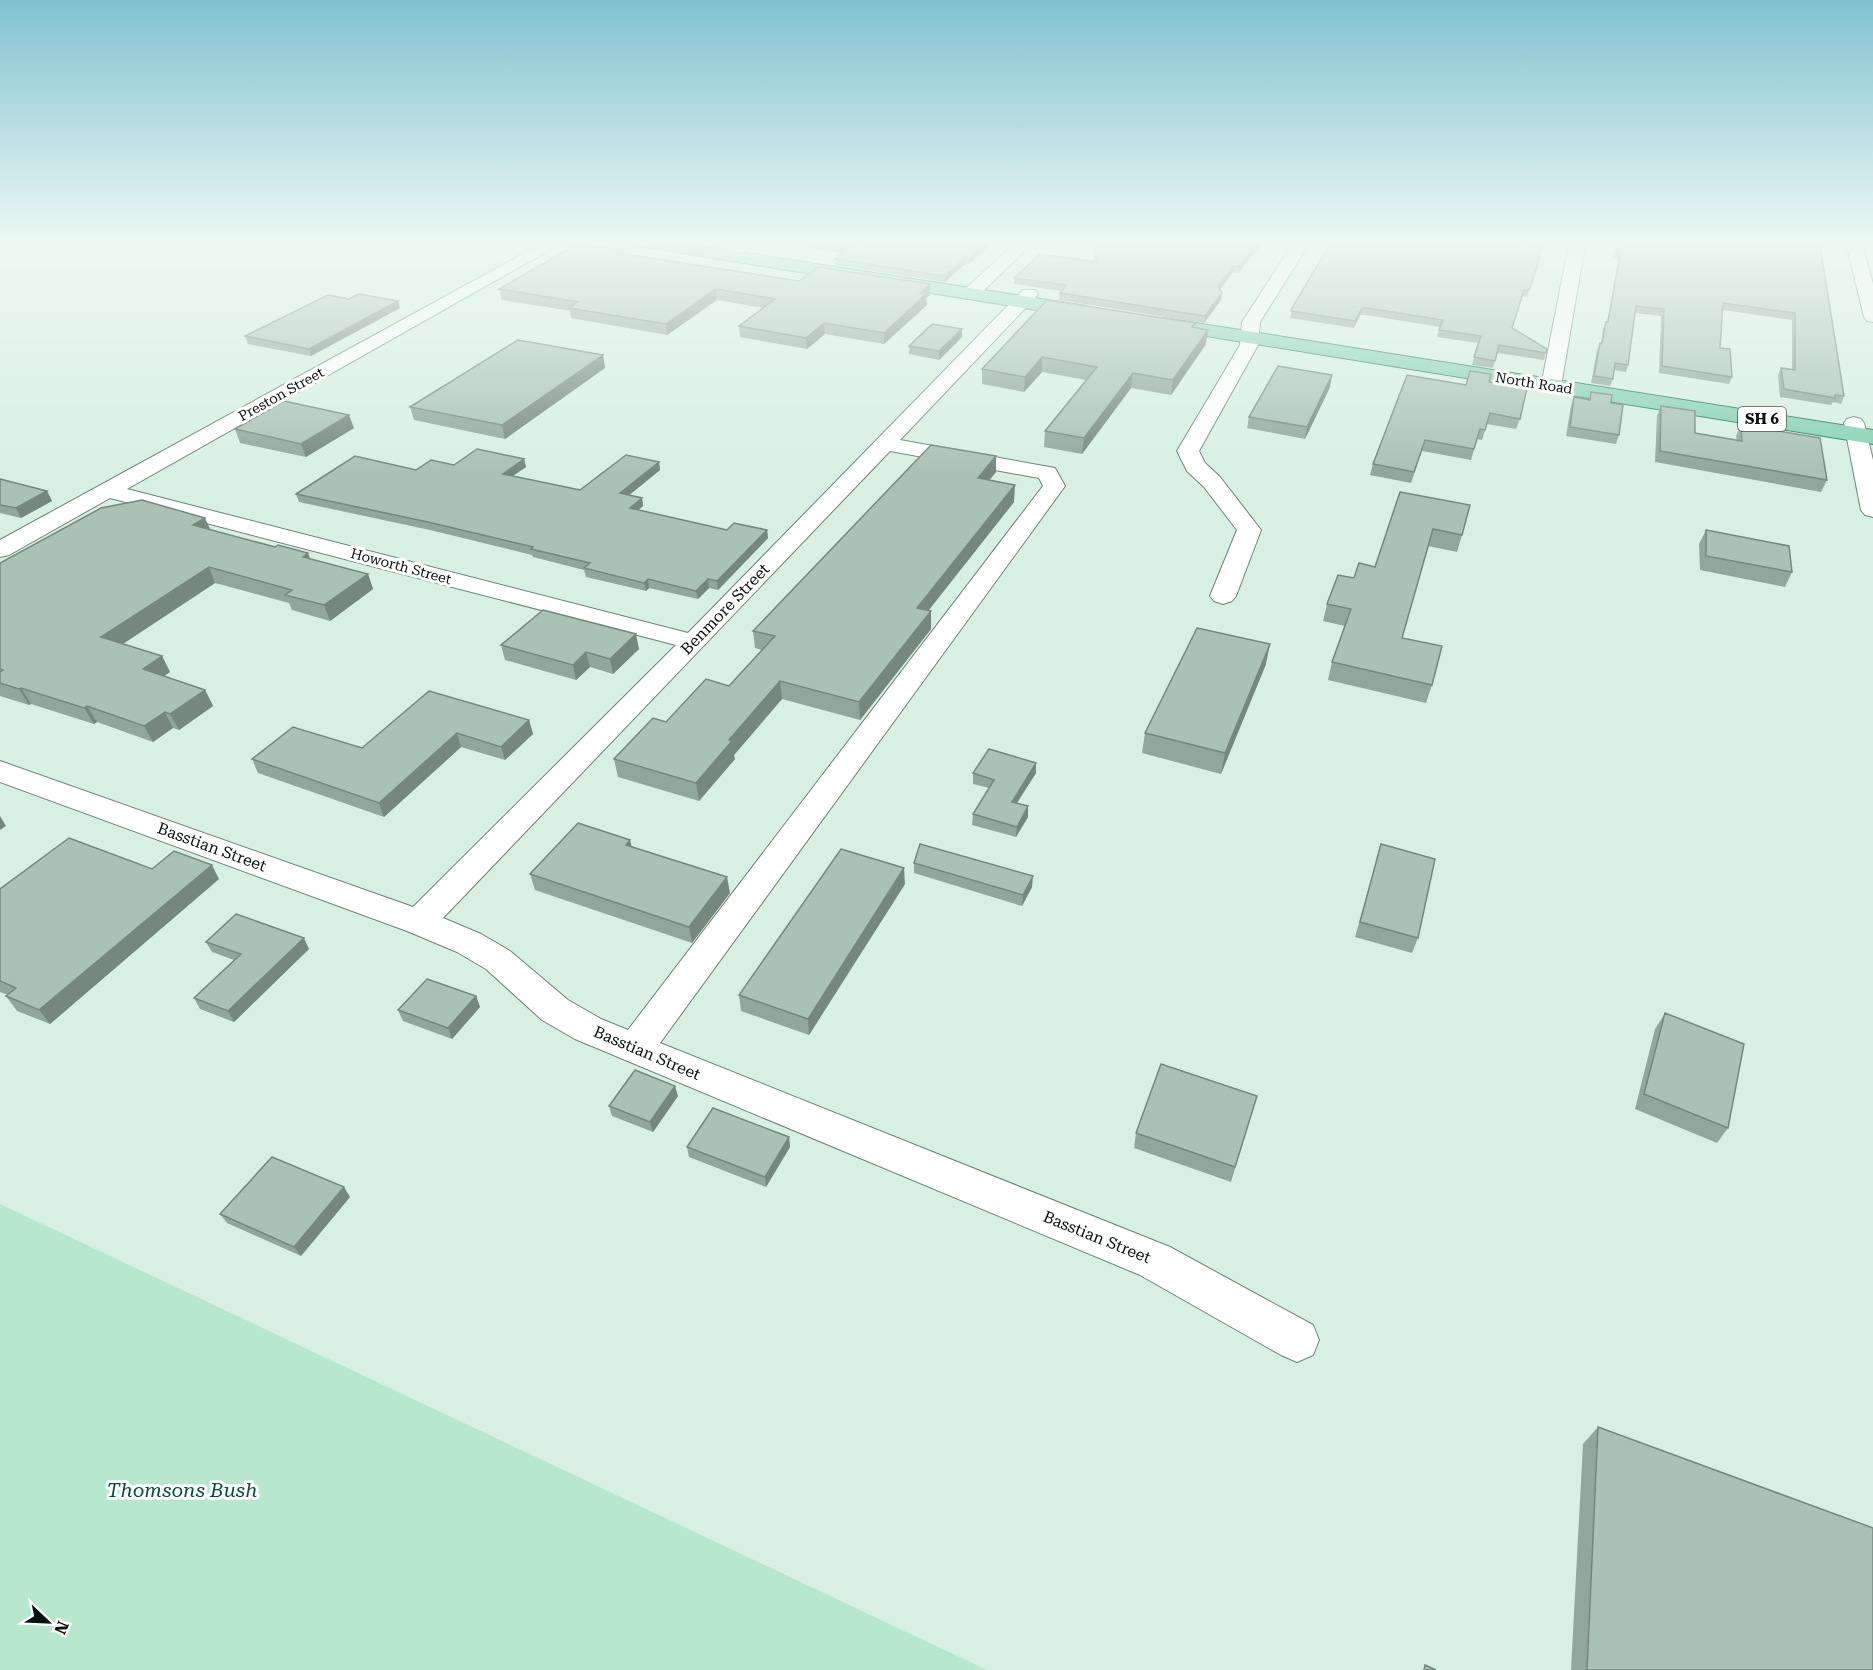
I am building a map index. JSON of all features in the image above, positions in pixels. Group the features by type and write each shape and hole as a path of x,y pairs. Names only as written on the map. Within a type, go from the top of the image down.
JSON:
{"main road":[{"name":"North Road","path":"1146,317 1864,430"}],"street":[{"name":"Preston Street","path":"0,550 420,317"},
{"name":"Benmore Street","path":"419,922 694,642 1008,317"},
{"path":"1223,596 1249,530 1212,482 1196,466 1188,451 1250,345 1251,322 1254,317"},
{"path":"1552,381 1564,317"},
{"path":"1864,430 1873,510"},
{"path":"635,1049 1054,486 1047,473 885,444"},
{"name":"Howorth Street","path":"108,490 694,642"},
{"name":"Basstian Street","path":"0,771 419,922 468,943 498,960 555,1010 588,1029 1155,1261 1297,1340"}],"green space":[{"name":"Thomsons Bush","path":"0,1204 987,1670 0,1670"}],"building":[{"path":"284,317 368,317 309,349 245,336"},
{"path":"623,317 676,317 666,324"},
{"path":"751,317 901,317 884,333 824,323 806,338 739,326"},
{"path":"1031,317 1157,317 1196,323 1192,327 1208,330 1173,380 1133,373 1084,438 1045,431 1097,367 1042,357 1025,377 982,369"},
{"path":"1329,317 1357,317 1355,321"},
{"path":"1424,317 1515,317 1512,328 1547,349 1546,353 1499,345 1495,361 1474,357 1481,336 1439,330 1443,320"},
{"path":"1609,317 1635,317 1628,365 1615,363 1613,379 1594,376 1600,343 1602,343 1606,322"},
{"path":"1664,317 1722,317 1720,348 1730,349 1732,377 1662,366"},
{"path":"1795,317 1831,317 1844,396 1835,395 1835,398 1784,389 1781,368 1795,370"},
{"path":"932,324 962,329 939,351 909,346"},
{"path":"518,340 603,355 502,425 410,407"},
{"path":"1278,366 1332,375 1307,427 1249,417"},
{"path":"1470,371 1491,374 1489,382 1527,388 1520,419 1490,413 1485,430 1480,429 1474,449 1425,440 1414,472 1373,464 1407,375 1466,385"},
{"path":"1591,392 1612,395 1611,403 1623,405 1619,435 1570,427 1574,397 1590,400"},
{"path":"284,401 349,415 301,444 235,429"},
{"path":"1661,406 1695,411 1695,433 1742,441 1741,425 1820,438 1827,480 1660,451"},
{"path":"931,445 996,456 978,478 1015,485 917,608 931,611 859,702 780,681 729,740 732,741 696,783 614,759 653,718 666,722 706,679 729,686 775,636 753,631"},
{"path":"477,449 524,459 503,474 580,490 626,455 659,462 620,493 642,498 630,508 727,530 734,523 767,530 717,581 708,579 696,591 648,579 644,583 584,568 590,563 531,549 533,547 296,494 355,456 416,470 431,460 454,465"},
{"path":"0,479 47,491 16,508 0,505"},
{"path":"1400,492 1470,505 1462,535 1433,529 1402,638 1442,646 1432,685 1332,662 1351,609 1327,604 1338,575 1354,578 1359,563 1375,567"},
{"path":"142,500 205,518 193,525 275,547 278,545 308,553 303,557 368,574 324,605 285,595 292,590 209,567 101,637 162,656 143,669 205,690 170,714 165,712 144,726 87,706 84,708 0,683 0,672 3,670 0,669 0,563 101,508"},
{"path":"1706,530 1789,546 1792,572 1706,556"},
{"path":"543,610 636,634 610,659 586,652 573,665 501,645"},
{"path":"1197,628 1270,644 1225,753 1145,733"},
{"path":"429,691 529,720 501,747 457,733 379,803 252,759 293,727 362,748"},
{"path":"989,749 1036,763 1012,802 1028,806 1017,827 973,814 994,780 973,773"},
{"path":"578,823 630,840 626,845 727,877 689,927 530,874"},
{"path":"69,838 152,869 174,851 212,865 39,1010 6,996 16,988 0,981 0,889"},
{"path":"920,844 1033,876 1023,895 914,863"},
{"path":"1381,844 1435,859 1418,938 1360,922"},
{"path":"841,849 904,868 808,1019 739,995"},
{"path":"236,914 304,938 228,1011 194,998 241,954 206,942"},
{"path":"427,979 476,996 448,1028 398,1010"},
{"path":"1665,1013 1744,1044 1728,1128 1644,1094"},
{"path":"1161,1064 1257,1096 1235,1167 1136,1133"},
{"path":"635,1070 675,1086 650,1122 609,1106"},
{"path":"713,1108 789,1137 765,1177 687,1147"},
{"path":"272,1157 344,1187 294,1247 220,1214"},
{"path":"1598,1427 1873,1528 1873,1670 1587,1670"},
{"path":"1425,1665 1436,1670 1424,1670"}]}
